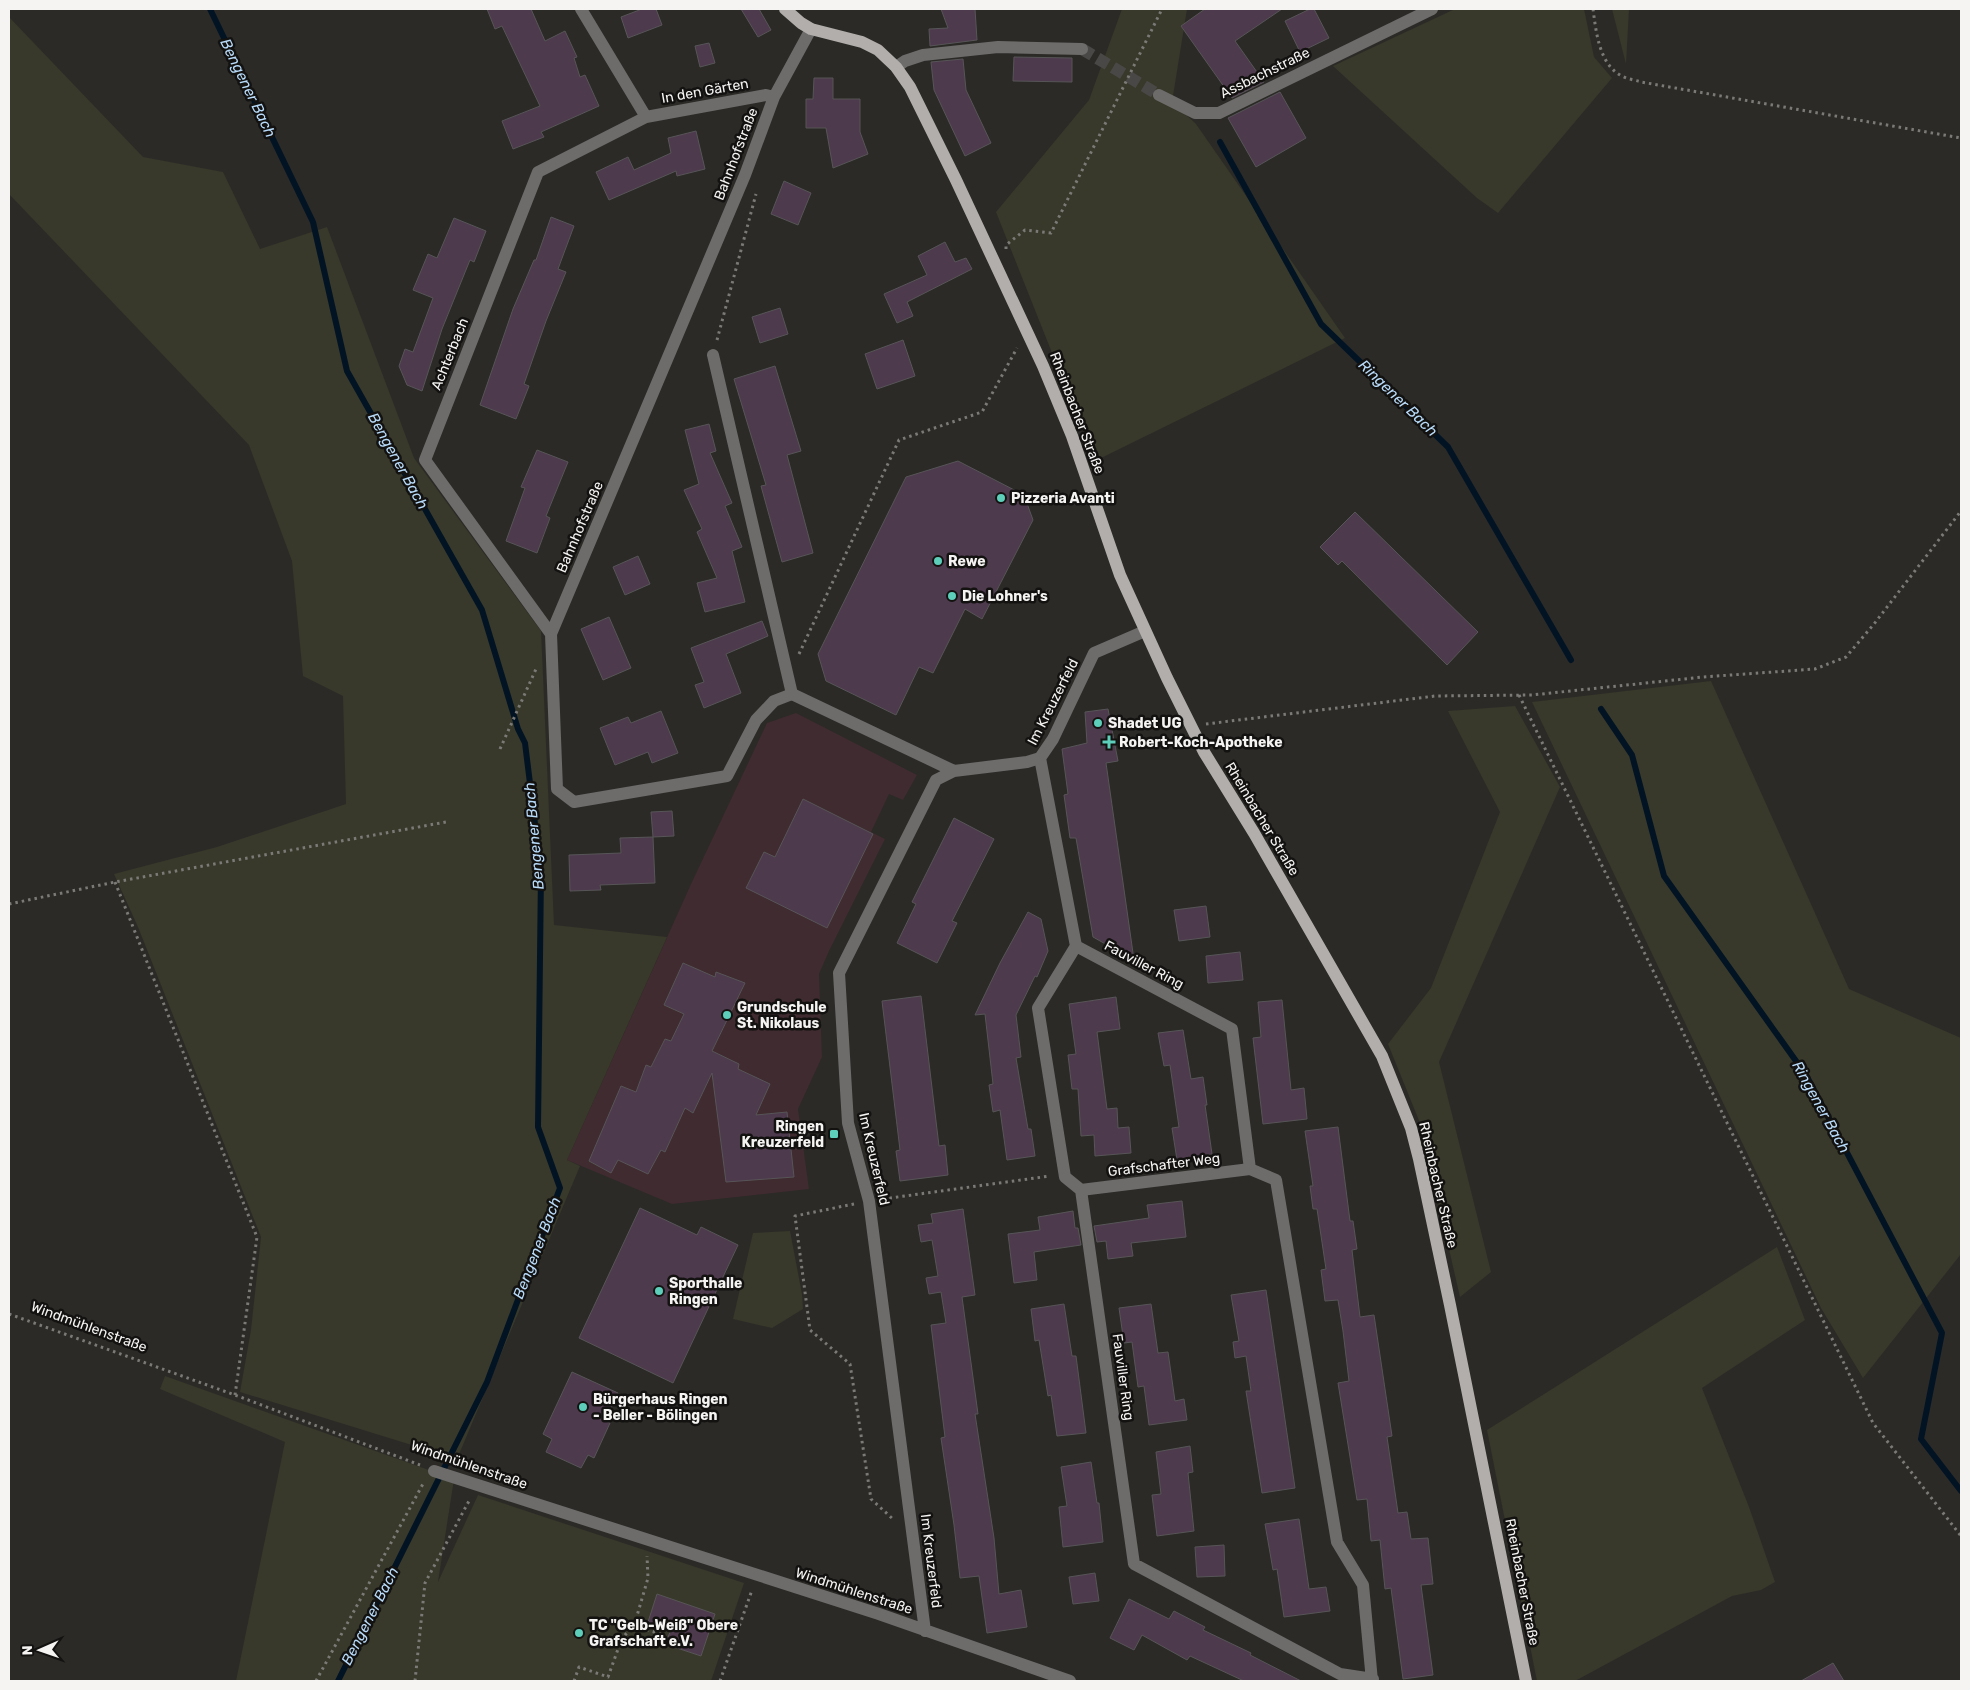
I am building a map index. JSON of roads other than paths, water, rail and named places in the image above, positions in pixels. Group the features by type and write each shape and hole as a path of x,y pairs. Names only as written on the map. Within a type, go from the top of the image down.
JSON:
{"main road":[{"name":"Rheinbacher Straße","path":"785,9 811,29 870,45 889,59 910,87 1027,330 1065,419 1113,556 1145,631 1190,726 1254,833 1382,1056 1411,1128 1450,1305 1526,1681"}],"street":[{"name":"In den Gärten","path":"581,9 646,117 766,95 774,97"},
{"name":"Assbachstraße","path":"1159,95 1195,113 1219,113 1328,58 1432,9"},
{"name":"Bahnhofstraße","path":"792,694 774,701 756,720 727,776 574,802 557,789 551,634 745,175 774,97 811,29"},
{"path":"896,67 905,61 923,55 998,47 1082,49"},
{"name":"Achterbach","path":"551,634 425,460 538,172 646,117"},
{"path":"713,355 785,655 792,694 954,771"},
{"name":"Im Kreuzerfeld","path":"925,1631 870,1201 848,1123 840,973 936,780 954,771 1027,762 1040,758 1052,739 1094,654 1145,631"},
{"path":"1040,758 1076,946 1038,1008 1066,1176 1081,1190"},
{"name":"Fauviller Ring","path":"1076,946 1232,1029 1250,1169 1276,1180 1336,1542 1363,1585 1373,1680 1340,1674 1134,1564 1081,1190"},
{"name":"Grafschafter Weg","path":"1081,1190 1250,1169"},
{"name":"Windmühlenstraße","path":"433,1470 879,1614 925,1631"},
{"path":"925,1631 1070,1681"}],"waterway":[{"name":"Bengener Bach","path":"210,9 313,222 347,371 482,610 518,729 525,743 541,872 538,1127 560,1188 487,1382 338,1681"},
{"name":"Ringener Bach","path":"1220,142 1321,324 1448,447 1571,660"},
{"name":"Ringener Bach","path":"1601,709 1632,755 1664,876 1806,1075 1942,1333 1921,1439 1961,1491"}],"tunnel":[{"path":"1082,49 1159,95"}],"place":[{"name":"Pizzeria Avanti","path":"1001,498"},
{"name":"Rewe","path":"938,561"},
{"name":"Die Lohner's","path":"952,596"},
{"name":"Shadet UG","path":"1098,723"},
{"name":"Robert-Koch-Apotheke","path":"1109,742"},
{"name":"Grundschule St. Nikolaus","path":"727,1015"},
{"name":"Ringen Kreuzerfeld","path":"834,1134"},
{"name":"Sporthalle Ringen","path":"659,1291"},
{"name":"Bürgerhaus Ringen - Beller - Bölingen","path":"583,1407"},
{"name":"TC \"Gelb-Weiß\" Obere Grafschaft e.V.","path":"579,1633"}]}
